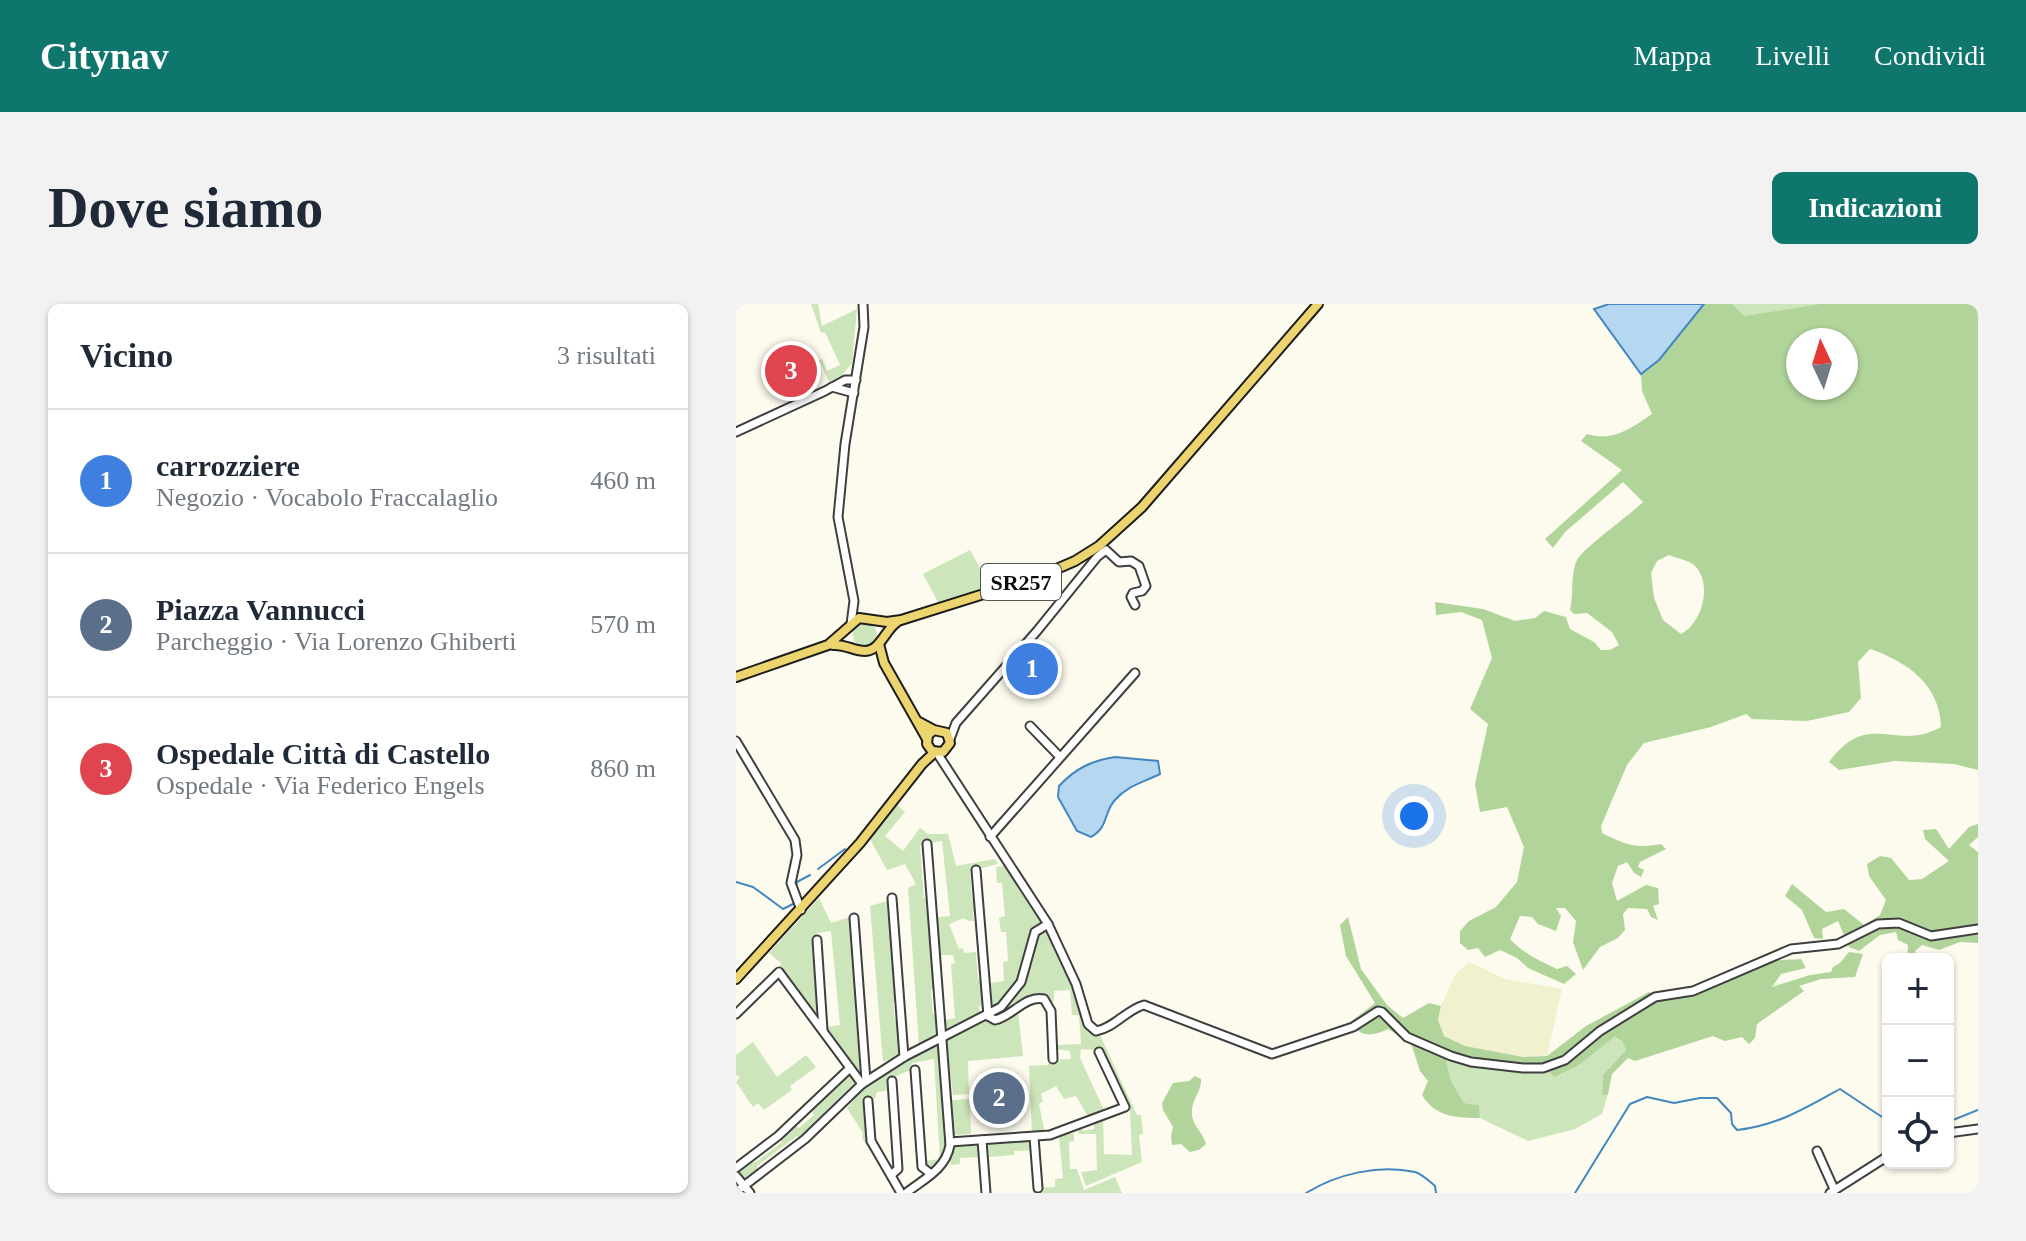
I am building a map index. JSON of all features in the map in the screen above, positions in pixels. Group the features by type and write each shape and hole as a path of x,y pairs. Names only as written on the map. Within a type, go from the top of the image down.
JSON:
{"main road":[{"name":"SR257","path":"828,645 859,618 887,622 901,620 1038,577 1099,546 1129,521 1318,304"},
{"path":"872,619 881,628 884,663 927,742 940,752"},
{"name":"SR257","path":"736,677 828,645 840,644 866,651 901,620"},
{"path":"850,627 849,639 855,648"},
{"path":"866,651 884,663"},
{"path":"736,979 860,843 922,764 940,752 950,739 947,733 918,721"},
{"path":"922,764 927,742 938,730"}],"street":[{"path":"850,627 854,601 838,517 845,444 864,327 863,304"},
{"path":"736,432 845,380 856,380"},
{"path":"832,387 854,393"},
{"path":"950,739 956,723 1106,550 1119,562 1131,561 1139,566 1146,586 1142,591 1133,593 1131,597 1135,605"},
{"path":"854,601 860,611 872,619"},
{"path":"990,837 1135,673"},
{"path":"938,730 956,723"},
{"path":"1030,726 1060,757"},
{"path":"736,741 795,840 797,855 791,883 801,910"},
{"path":"940,752 990,837 1048,924 1076,984 1088,1024 1096,1031 1144,1005 1272,1054 1353,1027 1378,1011 1407,1037 1441,1052 1471,1062 1543,1068 1565,1060 1600,1031 1655,997 1693,991 1791,949 1838,944 1878,924 1899,923 1931,936 1978,929"},
{"path":"868,1101 871,1141 904,1193 942,1166 948,1157 950,1142 927,844"},
{"path":"976,870 988,1016"},
{"path":"892,898 904,1057"},
{"path":"854,918 864,1082"},
{"path":"736,1192 747,1190 864,1082 941,1037 988,1016 1014,994 1025,971 1035,932 1048,924"},
{"path":"817,940 823,1033"},
{"path":"736,1014 779,972 850,1068 864,1082"},
{"path":"988,1016 995,1020 1004,1018 1026,1002 1044,999 1051,1011 1053,1059"},
{"path":"950,1142 1050,1135 1125,1107 1099,1052"},
{"path":"736,1168 778,1136 850,1068"},
{"path":"915,1070 922,1167 931,1174"},
{"path":"891,1175 898,1169 892,1081"},
{"path":"1954,1132 1978,1129"},
{"path":"1034,1137 1038,1188"},
{"path":"982,1140 986,1193"},
{"path":"1817,1151 1832,1191 1882,1160"},
{"path":"736,1176 747,1190"}],"green space":[{"path":"811,304 818,304 822,326 857,309 852,363 842,375 829,382 819,360 822,359 827,371 840,365 825,332 821,333"},
{"path":"1704,304 1733,304 1744,316 1819,304 1978,304 1978,770 1954,764 1895,761 1839,770 1829,762 1843,746 1857,737 1870,734 1910,736 1941,727 1935,699 1919,677 1897,661 1870,649 1858,662 1861,698 1849,712 1807,721 1752,719 1746,714 1711,727 1644,743 1627,765 1601,826 1602,833 1624,843 1637,846 1661,844 1666,849 1640,862 1638,867 1644,870 1641,877 1627,862 1618,866 1612,883 1617,901 1646,885 1658,888 1659,904 1653,906 1658,920 1651,917 1647,909 1628,908 1623,914 1625,930 1618,938 1600,947 1583,970 1573,942 1576,921 1565,908 1556,908 1561,916 1556,931 1538,924 1532,917 1520,916 1510,939 1557,969 1567,966 1576,974 1564,984 1528,968 1517,958 1500,950 1485,957 1478,948 1468,950 1460,943 1460,931 1469,921 1496,907 1517,882 1524,847 1507,807 1480,812 1475,784 1488,724 1470,709 1492,658 1482,620 1461,612 1436,615 1435,602 1483,609 1515,621 1535,618 1544,611 1566,617 1570,629 1594,642 1601,650 1610,650 1619,645 1612,632 1587,613 1574,614 1570,610 1574,572 1581,555 1643,502 1623,482 1565,532 1553,548 1545,539 1622,470 1581,441 1587,434 1606,436 1622,432 1652,414 1642,391 1641,374 1659,360","holes":["1669,555 1685,560 1700,572 1704,591 1700,612 1689,629 1681,634 1663,620 1654,598 1651,573 1657,561"]},
{"path":"1733,304 1819,304 1744,316"},
{"path":"970,550 990,586 938,602 923,574"},
{"path":"865,623 873,627 877,635 873,643 865,647 857,643 853,635 857,627"},
{"path":"896,804 905,812 885,836 903,851 920,828 928,834 948,834 956,866 995,859 998,864 970,871 972,898 978,897 979,911 973,912 974,921 964,918 949,924 959,949 963,948 964,953 976,952 978,979 985,980 987,1005 978,1006 981,1014 944,1031 943,1020 955,1018 951,964 955,963 953,955 935,955 937,988 931,990 933,1014 939,1014 941,1034 919,1045 908,888 916,884 905,864 887,870 870,839","holes":["942,841 950,916 932,918 930,898 924,898 920,845"]},
{"path":"1978,824 1978,837 1969,845 1978,852 1978,943 1960,942 1939,950 1922,945 1916,953 1907,953 1908,945 1898,940 1896,932 1880,935 1859,951 1849,947 1838,921 1822,929 1823,939 1814,938 1802,910 1785,896 1792,884 1826,912 1844,909 1864,925 1880,915 1886,900 1869,876 1867,864 1880,856 1891,858 1909,880 1922,879 1949,861 1925,839 1923,830 1936,829 1949,849 1969,827"},
{"path":"1008,865 1044,923 1034,930 1016,985 993,1010 991,983 1004,981 1003,962 1008,961 1006,932 1001,932 999,918 1005,916 1002,883 997,883 996,867"},
{"path":"819,898 831,923 850,917 853,963 858,963 859,976 854,977 855,992 860,992 861,1004 855,1006 856,1021 862,1020 866,1073 861,1076 829,1032 828,1027 840,1025 831,931 817,933 812,945 813,962 819,963 822,1020 780,967 781,963 769,953"},
{"path":"887,901 888,918 894,918 895,942 890,944 900,1000 893,1002 895,1021 901,1021 904,1053 883,1062 870,906"},
{"path":"1348,917 1361,969 1387,1005 1403,1018 1429,1003 1441,1006 1438,1020 1444,1036 1465,1046 1523,1057 1547,1056 1586,1026 1649,992 1665,997 1697,994 1760,966 1775,961 1801,959 1806,968 1781,974 1772,987 1831,972 1849,952 1863,954 1855,977 1821,979 1799,986 1804,991 1757,1024 1755,1038 1749,1044 1742,1037 1725,1041 1713,1036 1635,1061 1628,1058 1612,1074 1608,1094 1602,1095 1603,1075 1626,1050 1622,1041 1614,1037 1579,1065 1554,1077 1549,1071 1445,1057 1451,1081 1464,1103 1479,1105 1480,1118 1463,1118 1440,1112 1422,1095 1428,1081 1420,1071 1411,1043 1388,1029 1367,1034 1349,1023 1375,1003 1346,956 1340,925"},
{"path":"1046,929 1050,931 1075,985 1089,1030 1099,1033 1137,1115 1141,1115 1143,1134 1139,1135 1142,1162 1086,1186 1081,1172 1097,1170 1096,1134 1079,1134 1078,1127 1081,1126 1083,1131 1094,1129 1094,1121 1103,1118 1104,1154 1132,1155 1130,1111 1103,1051 1081,1049 1080,1058 1105,1112 1089,1118 1076,1096 1064,1099 1056,1086 1041,1094 1043,1101 1039,1104 1045,1133 1032,1134 1029,1066 1048,1065 1049,1060 1071,1059 1070,1051 1057,1049 1057,1045 1081,1044 1079,1015 1072,1015 1070,990 1054,991 1054,1001 1050,1002 1046,997 997,1017 994,1015 1019,989 1038,934"},
{"path":"1469,962 1505,979 1562,989 1547,1056 1523,1057 1465,1046 1444,1036 1438,1020 1441,1006 1455,975"},
{"path":"1018,1012 1023,1056 968,1061 969,1094 953,1095 946,1039 987,1019 1000,1021"},
{"path":"1613,1037 1622,1041 1626,1050 1603,1075 1602,1094 1608,1094 1602,1114 1575,1129 1528,1141 1480,1118 1478,1105 1464,1103 1451,1081 1444,1057 1550,1071 1579,1065"},
{"path":"753,1042 777,1077 806,1055 816,1067 790,1086 792,1090 764,1110 758,1103 753,1107 736,1082 740,1077 736,1075 736,1055"},
{"path":"937,1046 947,1142 942,1162 930,1171 924,1166 924,1161 940,1159 934,1059 912,1063 911,1070 889,1079 890,1090 877,1092 875,1099 867,1100 869,1144 866,1145 863,1133 847,1108 871,1082"},
{"path":"849,1074 855,1082 799,1138 797,1136 757,1166 759,1169 747,1179 740,1177 739,1170 756,1162 782,1142 780,1139 796,1126 799,1128 814,1115 812,1111 815,1107"},
{"path":"1195,1076 1201,1079 1201,1083 1192,1115 1206,1144 1190,1152 1181,1144 1172,1145 1173,1127 1162,1103 1173,1083 1189,1081"},
{"path":"970,1099 971,1134 953,1135 952,1100"},
{"path":"1074,1134 1074,1141 1069,1142 1070,1169 1077,1169 1084,1190 1115,1177 1122,1193 1033,1193 1032,1188 1055,1187 1055,1179 1063,1178 1059,1137"},
{"path":"1034,1141 1035,1150 989,1157 988,1143"},
{"path":"982,1143 983,1157 960,1158 960,1164 950,1165 953,1145"}],"water":[{"path":"1609,304 1704,304 1659,360 1641,374 1594,309"},
{"path":"1115,757 1158,761 1160,774 1120,795 1111,805 1101,829 1091,837 1077,831 1058,797 1059,786 1084,766"}],"waterway":[{"path":"818,869 845,849"},
{"path":"796,886 797,882 810,875"},
{"path":"736,882 753,887 783,909 793,904"},
{"path":"1575,1193 1630,1104 1647,1097 1674,1103 1717,1098 1731,1113 1732,1124 1737,1130 1778,1120 1840,1089 1882,1117"},
{"path":"1954,1120 1978,1110"},
{"path":"1306,1193 1345,1176 1387,1169 1418,1173 1435,1186 1436,1193"}],"place":[{"name":"Ospedale Città di Castello","path":"791,371"},
{"name":"carrozziere","path":"1032,669"},
{"name":"Piazza Vannucci","path":"999,1098"}]}
